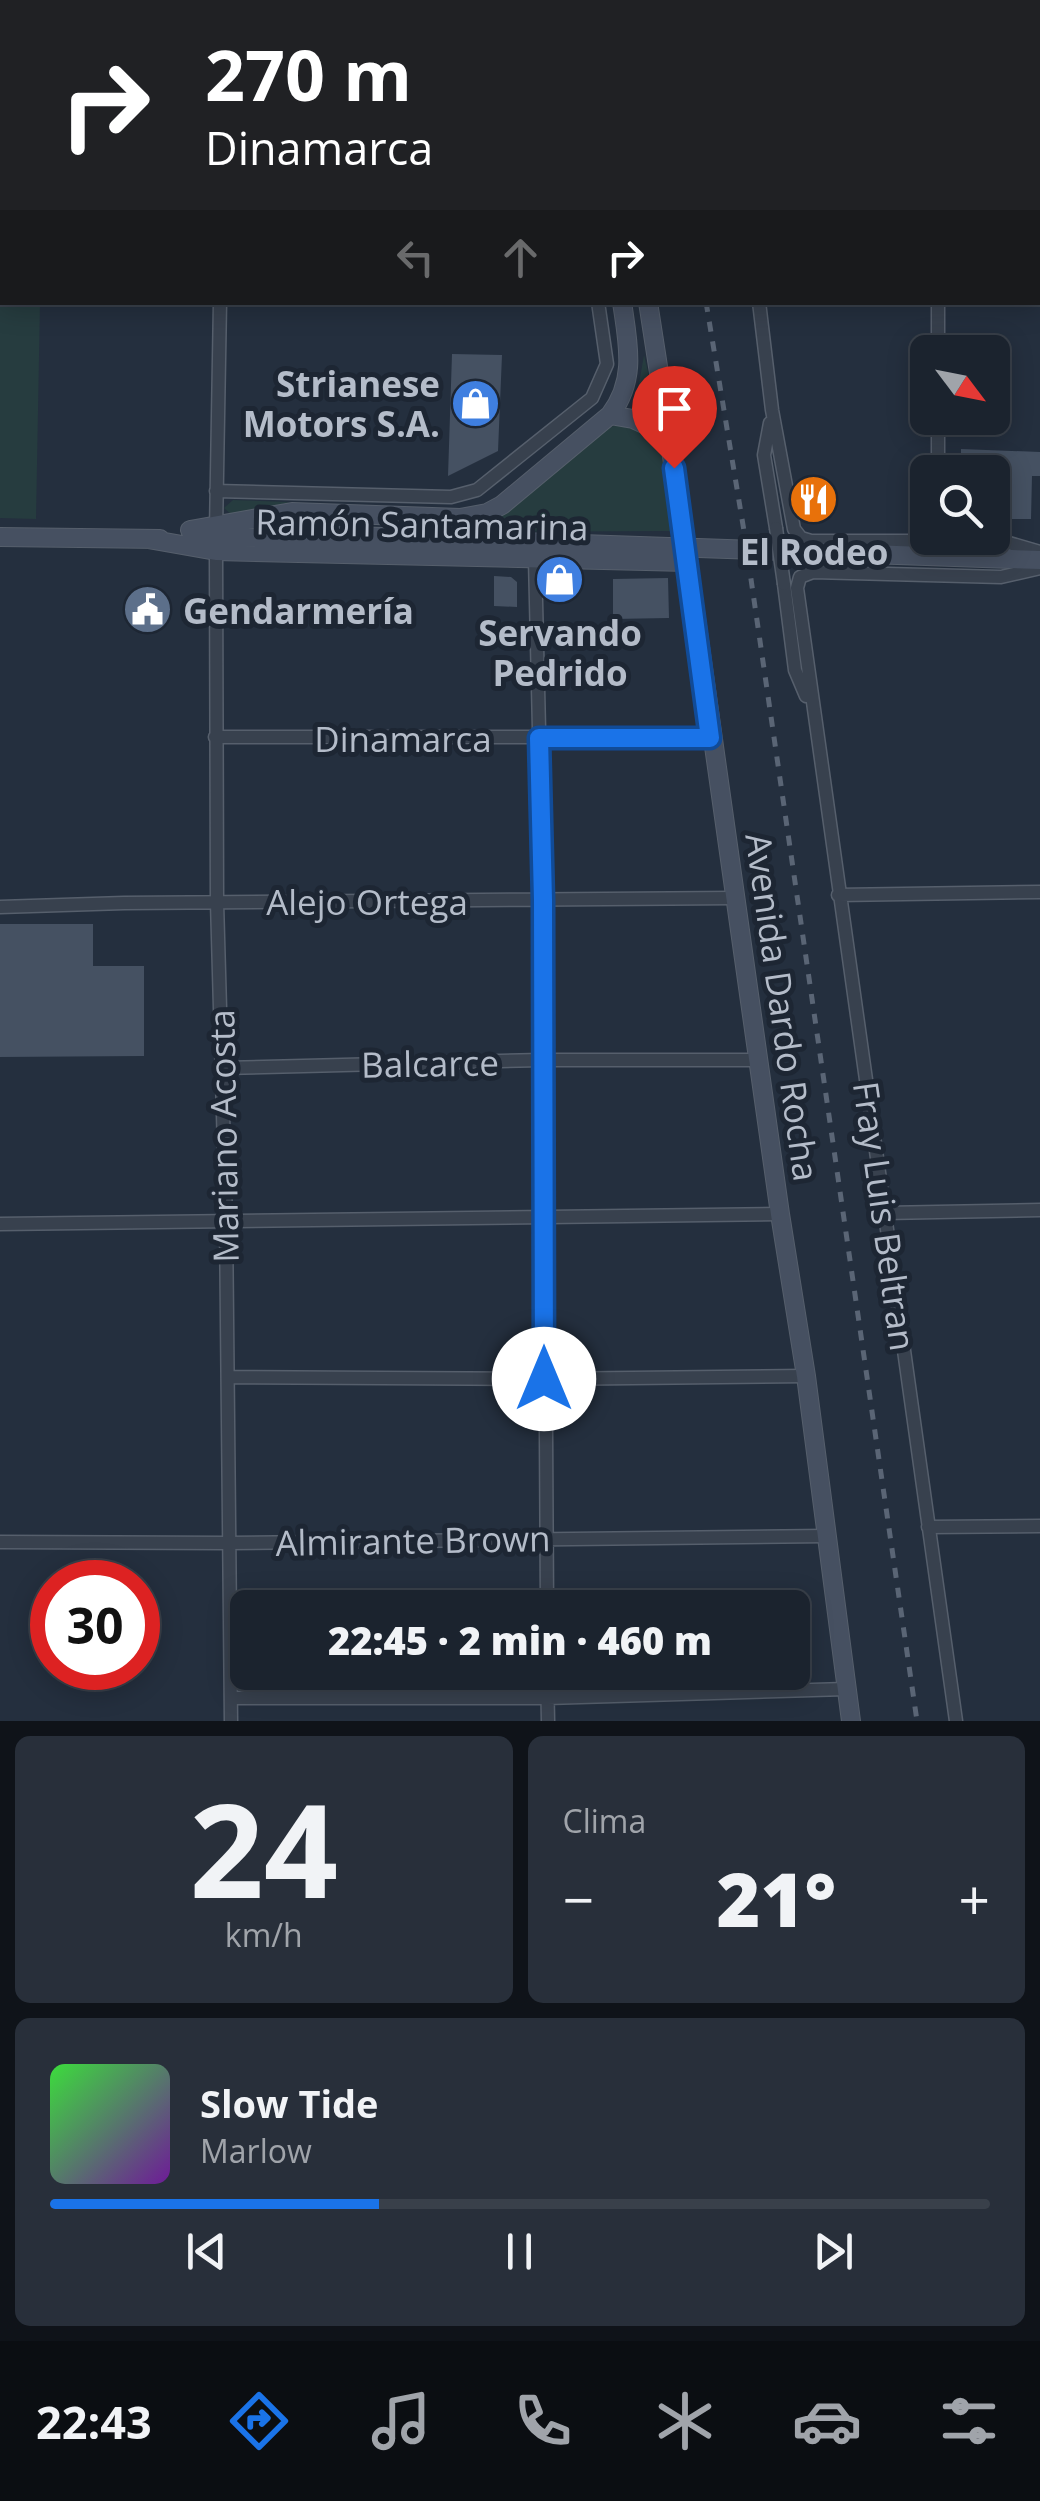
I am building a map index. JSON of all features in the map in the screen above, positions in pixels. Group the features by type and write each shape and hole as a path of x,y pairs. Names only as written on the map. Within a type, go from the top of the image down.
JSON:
{"main road":[{"path":"622,305 630,375 610,415 633,419 668,436"},
{"name":"Avenida Dardo Rocha","path":"648,305 806,1376 851,1721"},
{"name":"Ramón Santamarina","path":"216,538 292,512 460,518 487,513 515,496 610,415"},
{"name":"Ramón Santamarina","path":"0,537 353,536 1040,560"},
{"name":"Ramón Santamarina","path":"216,538 534,559 688,562"}],"street":[{"name":"Mariano Acosta","path":"220,305 216,902 226,1220 231,1721"},
{"name":"Ramón Santamarina","path":"216,491 465,496 592,398 607,364 598,305"},
{"name":"Fray Luis Beltran","path":"760,305 772,410 794,529 801,538 811,541 910,540"},
{"path":"938,305 938,335"},
{"name":"Fray Luis Beltran","path":"772,410 764,455 795,670 812,712"},
{"path":"1010,543 1040,552"},
{"path":"534,559 543,900 547,1590"},
{"name":"Fray Luis Beltran","path":"956,1721 797,588 800,578 813,572 1001,577 1040,568"},
{"name":"Dinamarca","path":"215,737 710,738"},
{"path":"838,895 1040,892"},
{"name":"Alejo Ortega","path":"0,907 735,898"},
{"name":"Balcarce","path":"222,1068 542,1060 758,1060"},
{"path":"884,1212 1040,1210"},
{"path":"0,1224 780,1214"},
{"path":"228,1376 806,1376"},
{"path":"928,1526 1040,1526"},
{"name":"Almirante Brown","path":"0,1542 826,1536"},
{"path":"232,1698 547,1698 846,1689"},
{"path":"547,1690 548,1721"}],"green space":[{"path":"0,305 40,305 36,519 0,518"},
{"path":"644,355 658,413 635,406"},
{"path":"618,425 645,432 660,445 673,523 670,531 454,532 457,527 494,516 514,503 606,428"},
{"path":"233,500 290,502 233,516 224,508"}],"building":[{"name":"Strianese Motors S.A.","path":"452,354 502,355 498,451 448,476"},
{"path":"961,449 1040,452 1040,476 1032,476 1031,519 1010,519 1010,455 961,455"},
{"path":"494,576 511,577 517,582 517,607 494,606"},
{"path":"668,578 669,618 613,619 613,579"},
{"path":"0,924 93,924 93,966 144,966 144,1056 0,1057"}],"railway":[{"path":"706,305 744,531 917,1721"}],"place":[{"name":"Strianese Motors S.A.","path":"475,403"},
{"name":"El Rodeo","path":"814,499"},
{"name":"Servando Pedrido","path":"560,580"},
{"name":"Gendarmería","path":"148,610"}],"route":[{"path":"544,1379 539,738 710,738 674,468"}]}
